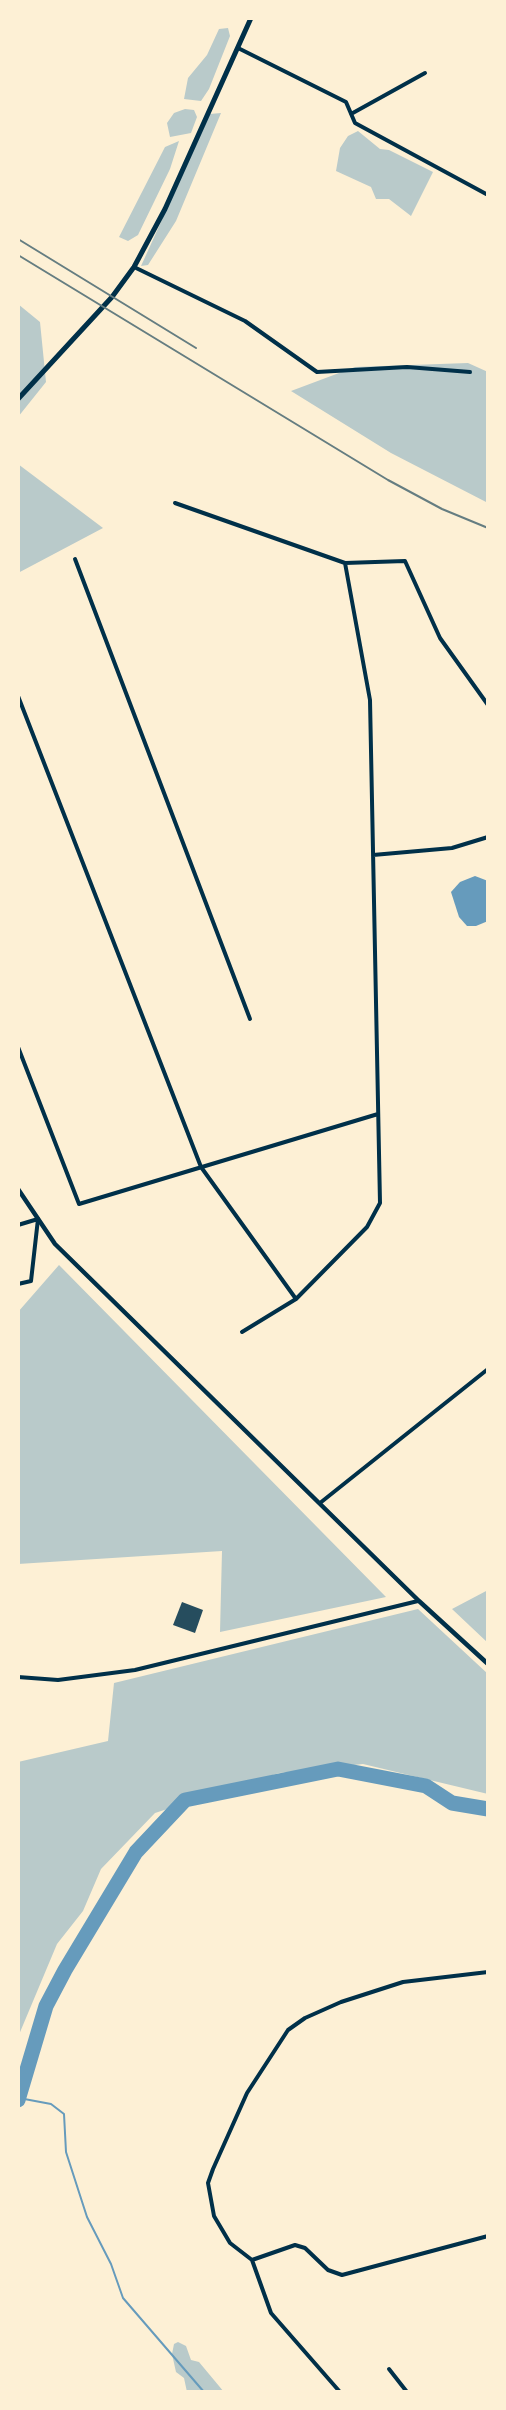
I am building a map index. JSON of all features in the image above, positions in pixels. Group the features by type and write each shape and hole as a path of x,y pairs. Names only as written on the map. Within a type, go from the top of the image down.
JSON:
{"main road":[{"path":"18,399 118,289 134,267 165,208 251,18"}],"street":[{"path":"238,48 346,102 355,123 488,195"},
{"path":"351,114 425,73"},
{"path":"134,267 245,321 318,372 407,367 470,372"},
{"path":"175,503 345,563 405,561 440,638 488,705"},
{"path":"75,559 250,1019"},
{"path":"242,1332 296,1299 367,1227 380,1203 370,700 345,563"},
{"path":"18,696 201,1167 296,1299"},
{"path":"373,855 452,848 488,837"},
{"path":"18,1047 79,1204 378,1114"},
{"path":"18,1189 55,1244 419,1600 488,1664"},
{"path":"18,1225 38,1219"},
{"path":"18,1284 31,1281 38,1219"},
{"path":"320,1503 488,1369"},
{"path":"18,1677 58,1680 135,1670 419,1600"},
{"path":"340,2392 271,2313 252,2260 230,2243 213,2216 208,2183 247,2093 288,2030 305,2018 341,2002 403,1982 488,1972"},
{"path":"252,2260 295,2245 305,2248 328,2270 342,2275 488,2236"},
{"path":"389,2369 407,2392"}],"shaded area":[{"path":"228,28 230,36 209,89 201,101 184,99 188,78 207,55 219,29"},
{"path":"185,109 194,110 197,117 191,133 170,137 167,123 174,113"},
{"path":"221,113 176,221 148,265 141,266 210,114"},
{"path":"358,131 380,149 389,150 433,172 411,216 389,199 376,199 371,187 336,171 340,148 348,136"},
{"path":"179,141 170,169 138,235 128,241 119,237 165,147"},
{"path":"18,304 40,322 46,382 18,417"},
{"path":"468,363 488,372 488,503 391,453 291,391 355,367"},
{"path":"18,464 103,528 18,573"},
{"path":"59,1265 386,1597 220,1632 222,1551 18,1564 18,1312"},
{"path":"488,1590 488,1643 452,1609"},
{"path":"418,1609 488,1674 488,1794 363,1764 279,1773 155,1813 101,1869 83,1911 57,1944 18,2037 18,1762 108,1741 114,1683"},
{"path":"178,2342 186,2346 191,2360 199,2362 224,2392 187,2392 184,2378 176,2372 172,2354 174,2344"}],"water":[{"path":"475,876 488,881 488,921 476,926 467,926 459,917 451,892 460,882"}],"building":[{"path":"182,1602 203,1610 195,1633 173,1625"}],"waterway":[{"path":"18,2100 46,2006 65,1970 136,1852 185,1800 338,1769 426,1786 452,1803 488,1809"},
{"path":"19,2098 51,2104 64,2114 66,2152 87,2217 111,2264 123,2298 204,2392"}],"railway":[{"path":"18,239 196,348"},
{"path":"18,255 388,480 442,509 488,528"}]}
